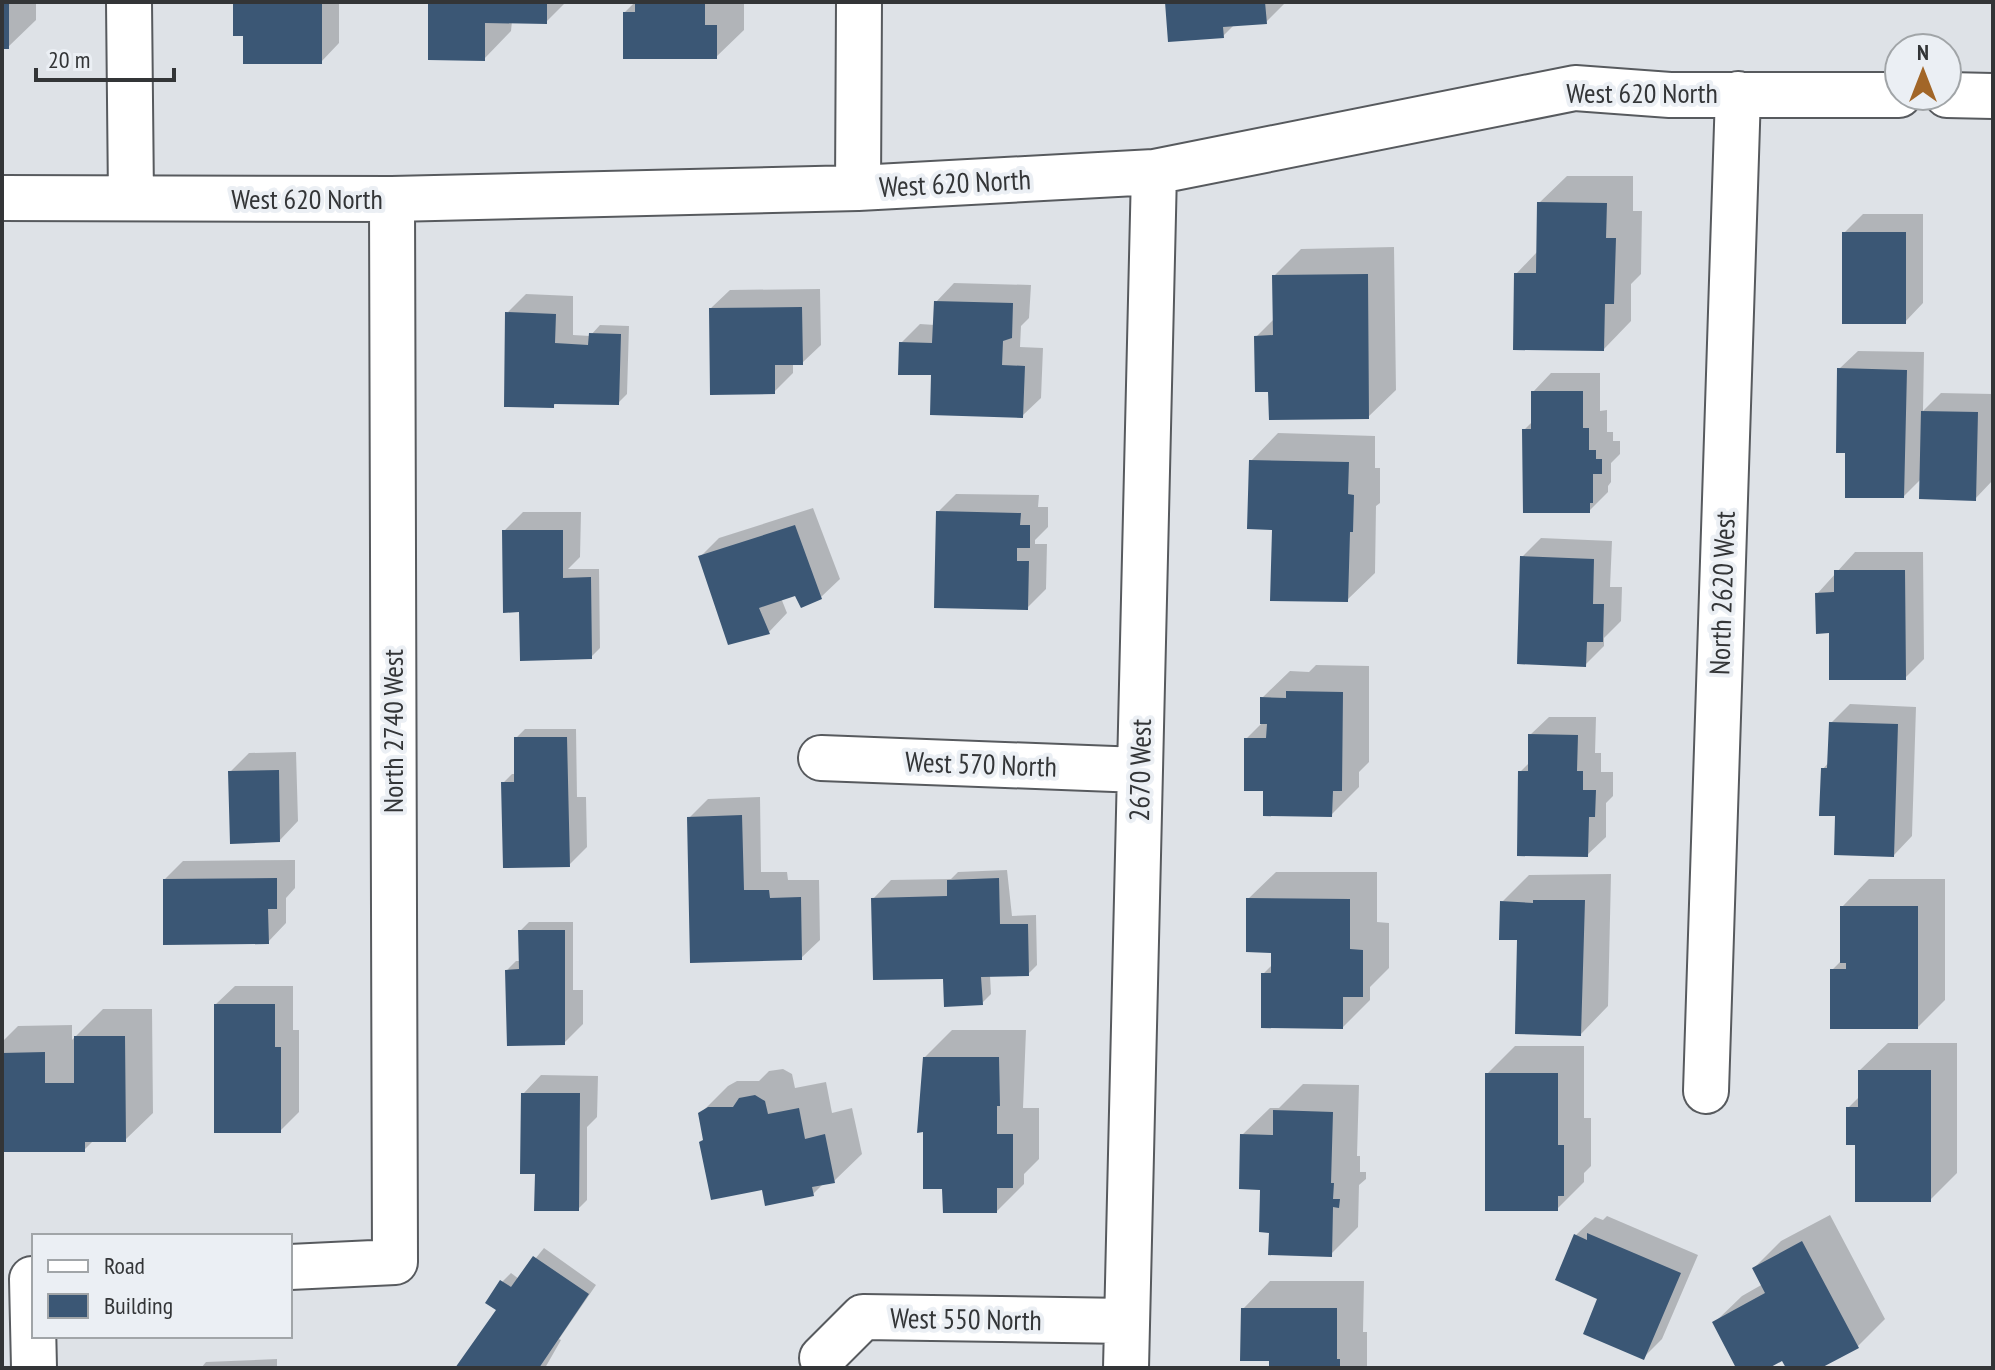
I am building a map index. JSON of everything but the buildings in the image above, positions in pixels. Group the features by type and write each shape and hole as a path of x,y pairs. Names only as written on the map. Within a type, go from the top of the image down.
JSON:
{"street":[{"path":"129,2 131,198"},
{"path":"858,188 859,2"},
{"name":"West 620 North","path":"2,198 392,199 858,188 1154,172 1575,88 1670,95 1883,95"},
{"name":"North 2620 West","path":"1706,1091 1738,94"},
{"path":"1963,95 1993,96"},
{"name":"2670 West","path":"1126,1368 1154,172"},
{"name":"North 2740 West","path":"292,1267 395,1262 392,199"},
{"name":"West 570 North","path":"821,758 1140,770"},
{"path":"23,1279 34,1368"},
{"name":"West 550 North","path":"822,1358 863,1317 1127,1321"}]}
